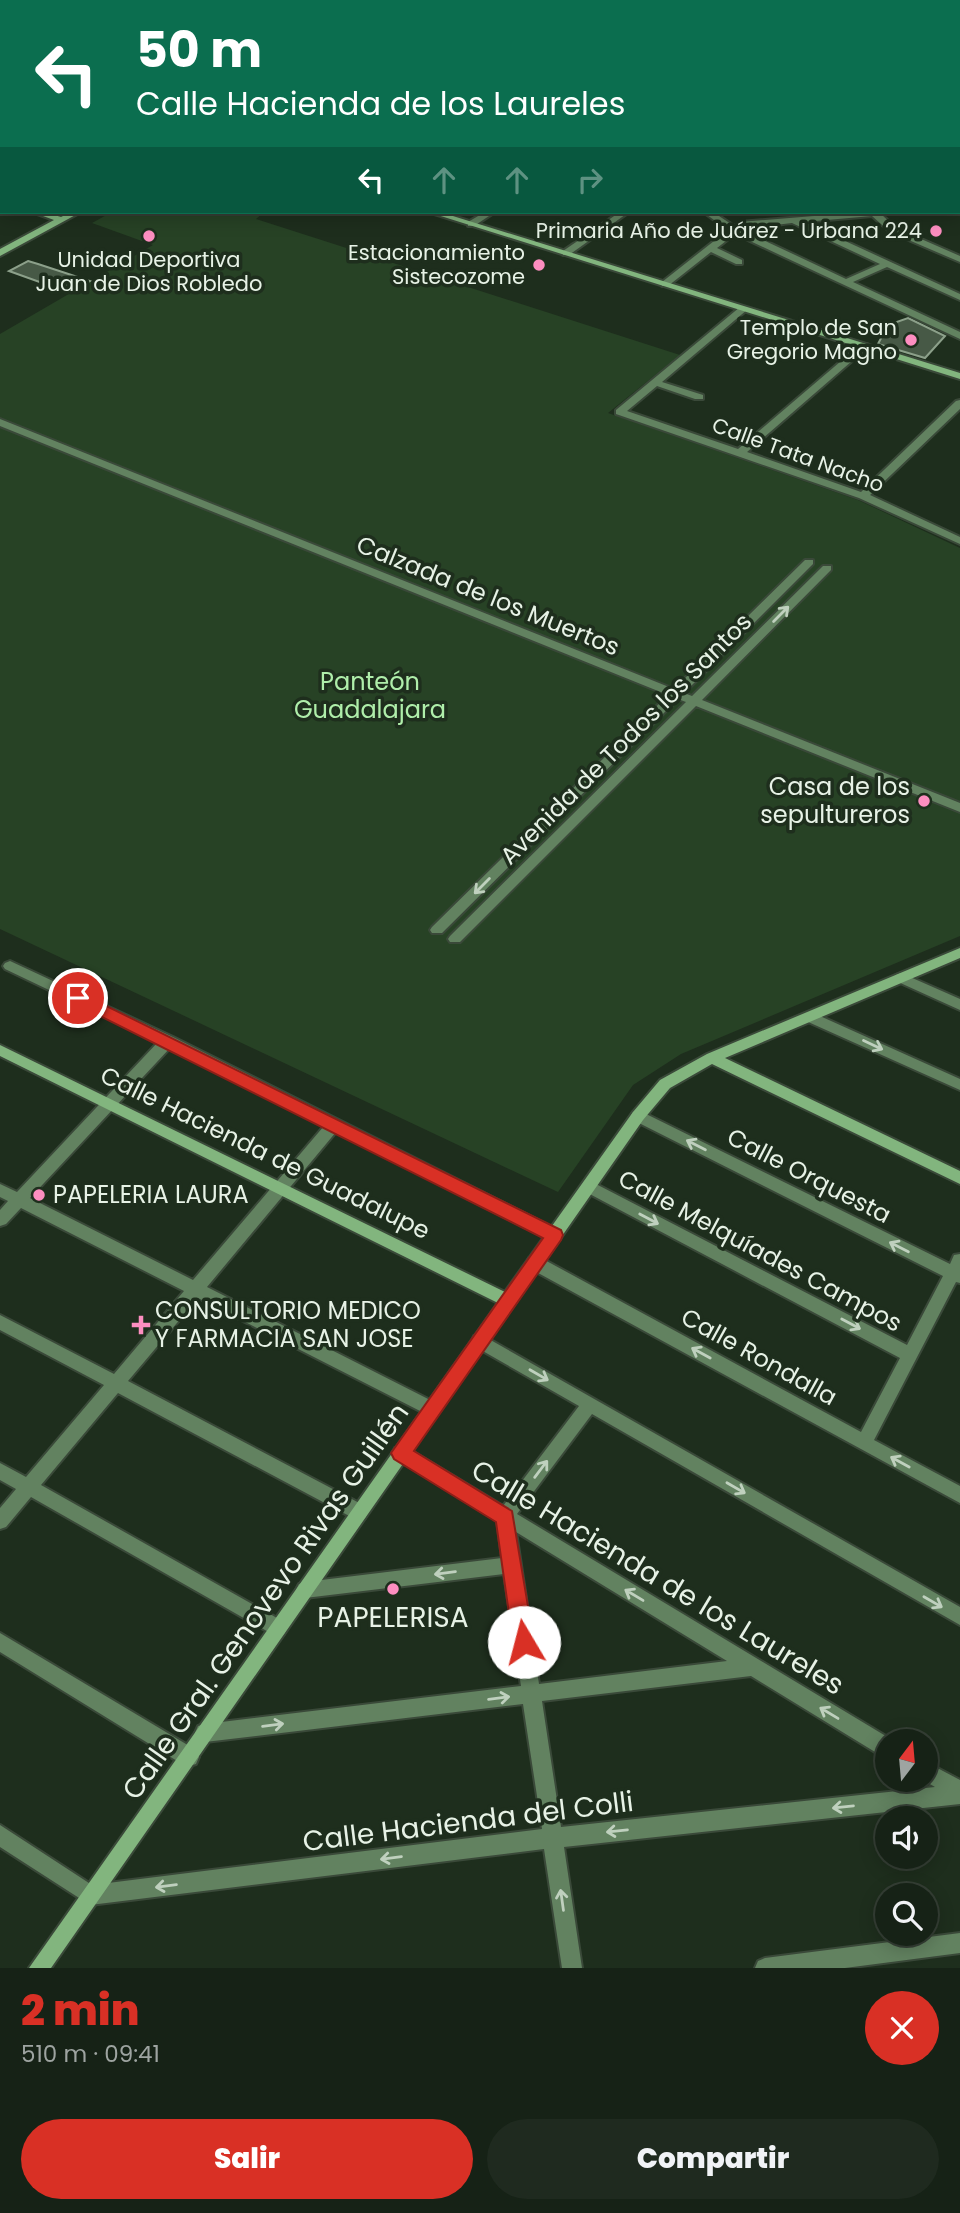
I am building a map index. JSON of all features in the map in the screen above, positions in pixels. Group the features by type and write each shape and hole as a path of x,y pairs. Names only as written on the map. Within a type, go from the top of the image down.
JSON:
{"street":[{"path":"42,214 62,220"},
{"path":"0,253 74,214"},
{"path":"438,214 960,376"},
{"path":"471,224 488,214"},
{"path":"566,253 622,214"},
{"path":"710,214 734,230 960,336"},
{"path":"665,285 710,248 744,225 861,214"},
{"path":"874,214 893,230 960,259"},
{"path":"792,220 960,297"},
{"path":"710,248 739,262"},
{"path":"846,282 887,264"},
{"path":"654,382 743,309"},
{"path":"740,453 864,346"},
{"path":"654,382 699,397"},
{"name":"Calle Tata Nacho","path":"654,382 620,412 863,496 960,541"},
{"path":"863,496 960,403"},
{"name":"Calzada de los Muertos","path":"0,422 960,808"},
{"name":"Avenida de Todos los Santos","path":"437,930 809,562"},
{"name":"Avenida de Todos los Santos","path":"455,939 827,568"},
{"name":"Calle Gral. Genovevo Rivas Guillén","path":"39,1968 638,1116 665,1084 712,1058 960,953"},
{"path":"10,966 167,1041 554,1235"},
{"path":"901,978 960,1005"},
{"path":"811,1017 960,1085"},
{"path":"0,1220 167,1041"},
{"name":"Calle Hacienda de Guadalupe","path":"0,1050 509,1301"},
{"path":"712,1058 960,1178"},
{"name":"Calle Orquesta","path":"638,1116 958,1270"},
{"path":"0,1521 334,1125"},
{"name":"Calle Melquíades Campos","path":"589,1187 910,1355"},
{"path":"0,1191 432,1409"},
{"name":"Calle Rondalla","path":"535,1263 960,1495"},
{"path":"864,1443 958,1270"},
{"path":"0,1322 359,1512"},
{"path":"480,1341 960,1617"},
{"path":"572,1968 505,1517 590,1404"},
{"name":"Calle Hacienda de los Laureles","path":"401,1453 875,1741"},
{"path":"0,1471 278,1629"},
{"path":"305,1590 512,1564"},
{"path":"0,1642 189,1757"},
{"path":"205,1733 753,1667"},
{"path":"938,1779 960,1793"},
{"name":"Calle Hacienda del Colli","path":"90,1895 553,1838 960,1793"},
{"path":"0,1835 90,1895"},
{"path":"765,1968 960,1943"},
{"path":"54,1946 54,1968"}],"green space":[{"name":"Panteón Guadalajara","path":"108,214 262,214 256,219 680,355 608,413 858,500 960,548 960,936 681,1054 633,1085 558,1192 0,929 0,334 153,245 92,223"}],"building":[{"path":"28,261 90,281 70,293 9,271"},
{"name":"Templo de San Gregorio Magno","path":"908,318 945,336 925,358 878,344 888,325"}],"place":[{"name":"Primaria Año de Juárez - Urbana 224","path":"936,231"},
{"name":"Unidad Deportiva Juan de Dios Robledo","path":"149,236"},
{"name":"Estacionamiento Sistecozome","path":"539,265"},
{"name":"Templo de San Gregorio Magno","path":"911,340"},
{"name":"Casa de los sepultureros","path":"924,801"},
{"name":"PAPELERIA LAURA","path":"39,1195"},
{"name":"CONSULTORIO MEDICO Y FARMACIA SAN JOSE","path":"141,1325"},
{"name":"PAPELERISA","path":"393,1589"}],"route":[{"path":"78,998 554,1235 401,1453 505,1517 524,1642"}]}
